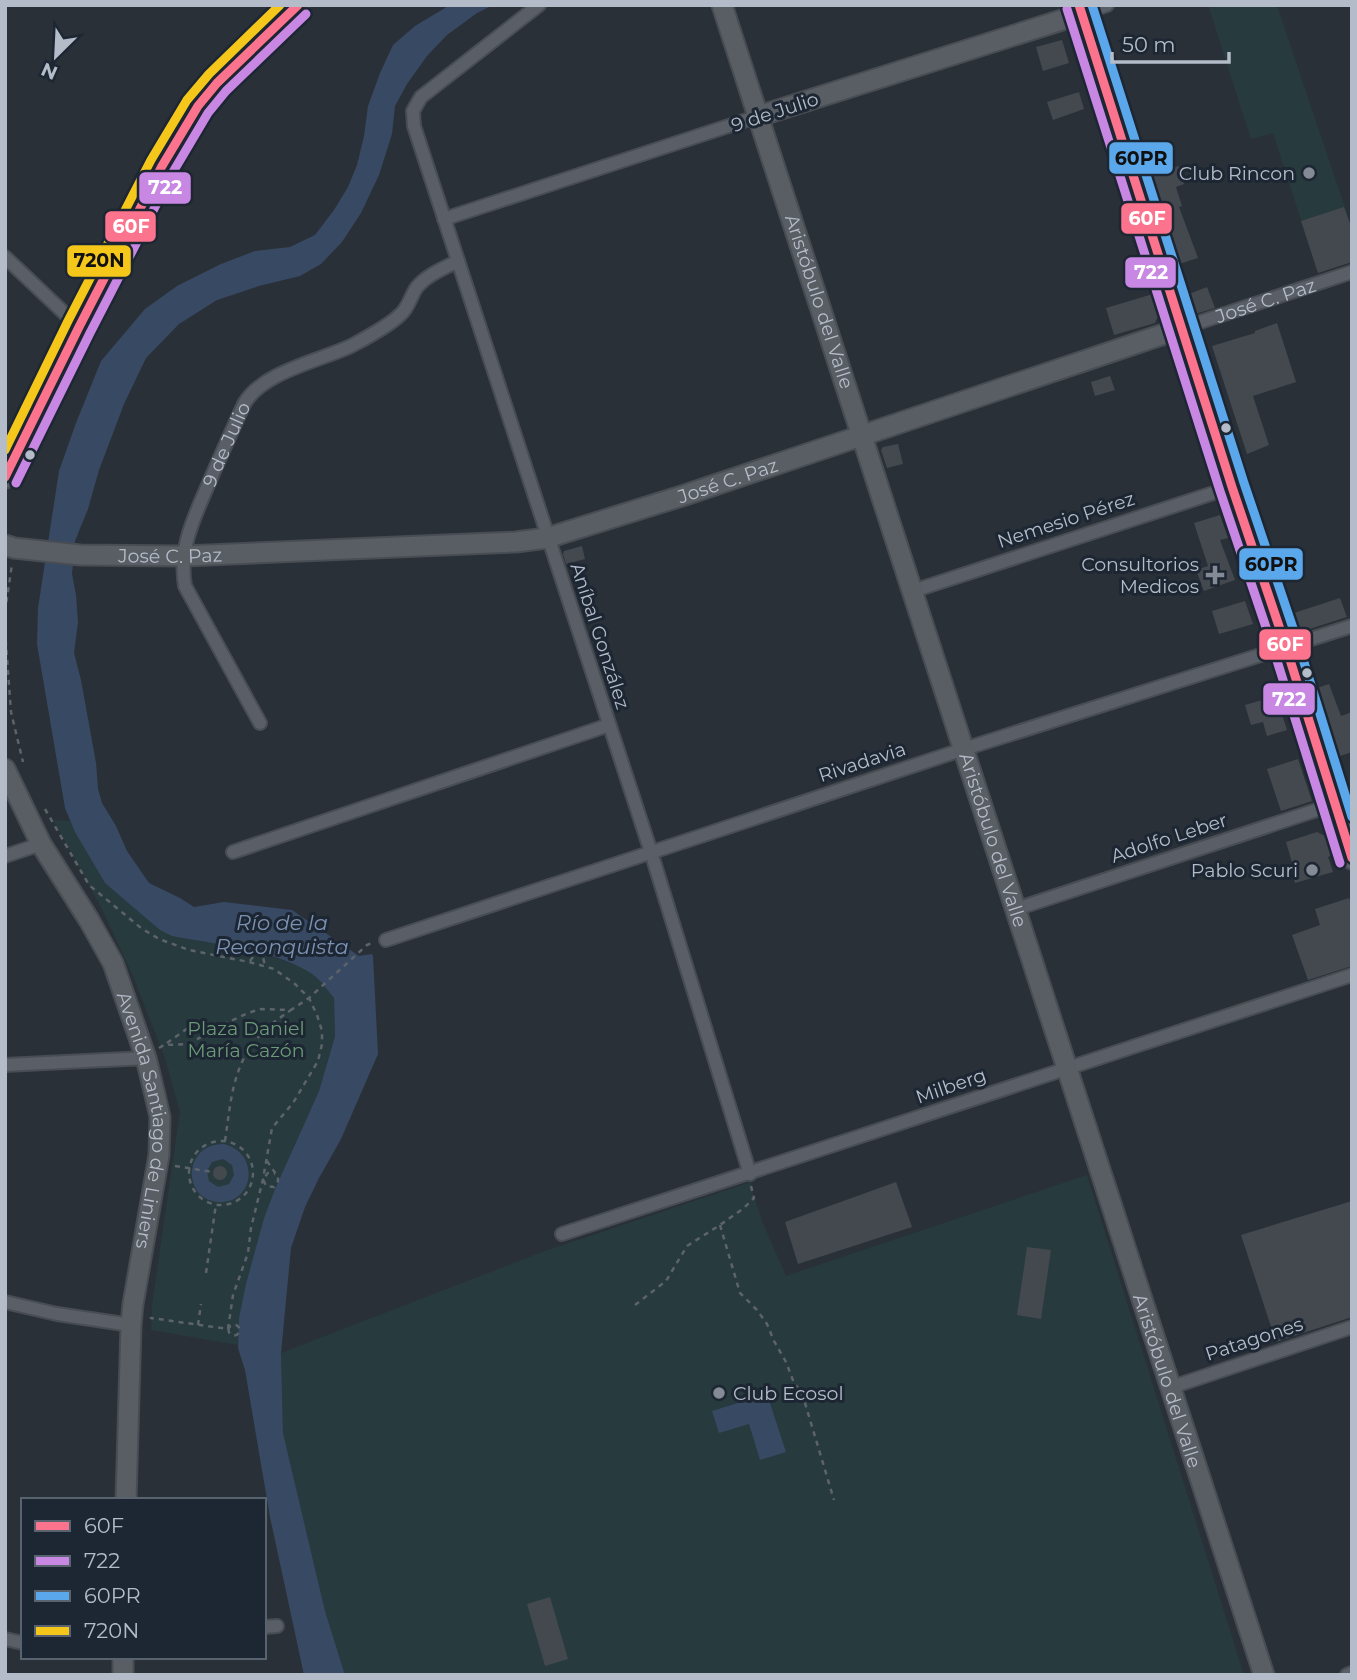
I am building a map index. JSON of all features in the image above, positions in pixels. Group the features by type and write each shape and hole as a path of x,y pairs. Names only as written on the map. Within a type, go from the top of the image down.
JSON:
{"street":[{"path":"5,478 162,166 198,106 217,83 298,5"},
{"name":"Aníbal González","path":"539,5 421,97 413,111 414,126 651,852 750,1174"},
{"name":"Aristóbulo del Valle","path":"722,5 1264,1675"},
{"name":"9 de Julio","path":"444,219 1080,9 1107,5"},
{"path":"1080,9 1352,859"},
{"path":"5,257 79,327"},
{"name":"9 de Julio","path":"260,723 186,586 183,574 189,529 244,404 251,394 285,373 351,346 400,316 418,286 430,276 458,261"},
{"name":"José C. Paz","path":"16,548 80,555 184,556 516,542 547,538 685,495 1352,272"},
{"name":"Nemesio Pérez","path":"913,591 1232,486"},
{"name":"Rivadavia","path":"386,940 964,749 1352,626"},
{"path":"233,852 609,725"},
{"name":"Avenida Santiago de Liniers","path":"14,765 41,844 113,963 146,1058 160,1117 159,1154 131,1325 126,1498"},
{"name":"Adolfo Leber","path":"1016,909 1335,804"},
{"path":"5,856 41,844"},
{"name":"Milberg","path":"562,1234 1352,975"},
{"path":"5,1065 146,1058"},
{"path":"5,1302 57,1314 131,1325"},
{"name":"Patagones","path":"1169,1388 1352,1327"},
{"path":"1347,1675 1352,1673"}],"path":[{"path":"5,612 16,548"},
{"path":"5,630 14,765"},
{"path":"42,805 89,885 141,928 159,939 188,950 265,966 285,975 309,998 322,1031 318,1061 293,1103 272,1128 247,1253 233,1295 228,1329 151,1318 150,1306 133,1304"},
{"path":"225,1141 233,1088 242,1061 261,1035 309,998 367,945"},
{"path":"249,962 256,953 260,953 265,966"},
{"path":"164,1045 188,1044 220,1026 261,1009 291,1010"},
{"path":"146,1058 188,1028 220,1026"},
{"path":"225,1141 246,1154 252,1169 252,1178 250,1185 239,1198 232,1203 216,1204 201,1198 195,1192 189,1177 191,1160 201,1147 225,1141"},
{"path":"259,1192 274,1187 278,1181 267,1161"},
{"path":"169,1165 211,1171"},
{"path":"263,1179 268,1173 275,1174"},
{"path":"635,1305 666,1281 687,1246 744,1208 754,1198 750,1174"},
{"path":"263,1179 266,1186 274,1187"},
{"path":"206,1273 216,1204"},
{"path":"720,1225 740,1293 757,1310 766,1324 794,1383 802,1393 834,1500"},
{"path":"198,1325 201,1304"}],"green space":[{"name":"Club Rincon","path":"1208,5 1277,5 1352,229 1318,273 1273,133 1251,139"},
{"name":"Plaza Daniel María Cazón","path":"53,820 70,821 105,883 251,951 309,971 334,998 335,1035 319,1091 264,1218 239,1318 238,1345 151,1330 152,1305 180,1112 165,1058 133,976 102,909"},
{"name":"Club Ecosol","path":"1087,1175 1244,1675 345,1675 325,1611 283,1433 281,1353 545,1251 751,1182 762,1221 786,1276"}],"water":[{"name":"Río de la Reconquista","path":"450,5 493,5 447,35 427,56 407,84 395,106 392,134 379,175 361,213 342,242 321,264 300,276 217,300 179,324 146,358 124,404 99,470 75,541 72,574 78,622 74,653 96,763 98,789 102,803 127,851 149,883 194,907 224,902 292,910 359,956 372,954 373,957 378,1054 341,1139 305,1207 291,1248 281,1353 283,1433 325,1611 345,1675 304,1675 270,1517 245,1370 238,1348 239,1318 264,1218 319,1091 335,1036 334,998 312,974 281,959 244,949 172,936 160,930 105,883 75,832 65,808 37,644 38,608 59,471 101,361 145,309 177,286 255,251 290,247 315,235 348,187 357,165 368,106 393,45 415,26"},
{"path":"224,1144 236,1149 248,1167 246,1186 240,1195 231,1200 219,1202 207,1199 198,1192 193,1183 194,1161 210,1146","holes":["223,1159 232,1165 234,1175 229,1184 218,1187 209,1181 207,1171 212,1162"]},
{"path":"767,1394 786,1452 760,1460 749,1424 719,1433 712,1411"}],"building":[{"path":"1062,40 1069,63 1043,71 1036,47"},
{"path":"1079,92 1084,109 1053,120 1047,102"},
{"path":"1179,166 1184,184 1176,187 1182,206 1179,207 1198,258 1179,264 1149,174"},
{"path":"1344,207 1352,229 1352,262 1318,273 1301,221"},
{"path":"1207,287 1215,308 1195,314 1190,311 1184,296"},
{"path":"1153,294 1159,314 1155,323 1114,335 1106,308"},
{"path":"1277,323 1296,382 1253,396 1269,445 1247,454 1212,346"},
{"path":"1110,376 1115,390 1095,396 1091,382"},
{"path":"898,444 903,464 887,468 881,450 883,447"},
{"path":"1220,515 1228,538 1220,540 1235,580 1204,591 1196,570 1208,566 1194,523"},
{"path":"582,546 585,559 566,564 564,551"},
{"path":"1340,598 1347,617 1300,632 1294,613"},
{"path":"1245,601 1253,624 1219,634 1212,611"},
{"path":"1329,684 1341,716 1352,712 1352,752 1337,757 1314,689"},
{"path":"1276,696 1287,730 1267,736 1263,722 1251,725 1245,705"},
{"path":"1298,759 1312,801 1281,811 1267,769"},
{"path":"1317,832 1329,838 1334,854 1328,857 1333,872 1295,883 1286,842"},
{"path":"1349,898 1352,907 1352,966 1308,980 1292,935 1320,925 1315,909"},
{"path":"217,1166 223,1166 227,1173 223,1180 217,1180 213,1176 213,1170"},
{"path":"896,1182 912,1227 798,1264 785,1222"},
{"path":"1352,1201 1352,1317 1276,1342 1241,1235"},
{"path":"1027,1247 1051,1250 1041,1319 1017,1315"},
{"path":"550,1597 568,1659 545,1666 527,1604"}],"transit line":[{"name":"720N","path":"5,450 151,160 187,100 209,74 280,5"},
{"name":"60F","path":"5,477 162,166 198,106 217,83 298,5"},
{"name":"60F","path":"1079,5 1352,858"},
{"name":"60PR","path":"1092,5 1352,817"},
{"name":"722","path":"1067,9 1340,863"},
{"name":"722","path":"16,483 173,172 208,113 226,91 306,14"}],"place":[{"name":"Club Rincon","path":"1309,173"},
{"name":"Consultorios Medicos","path":"1215,575"},
{"name":"Pablo Scuri","path":"1312,870"},
{"name":"Club Ecosol","path":"719,1393"}]}
